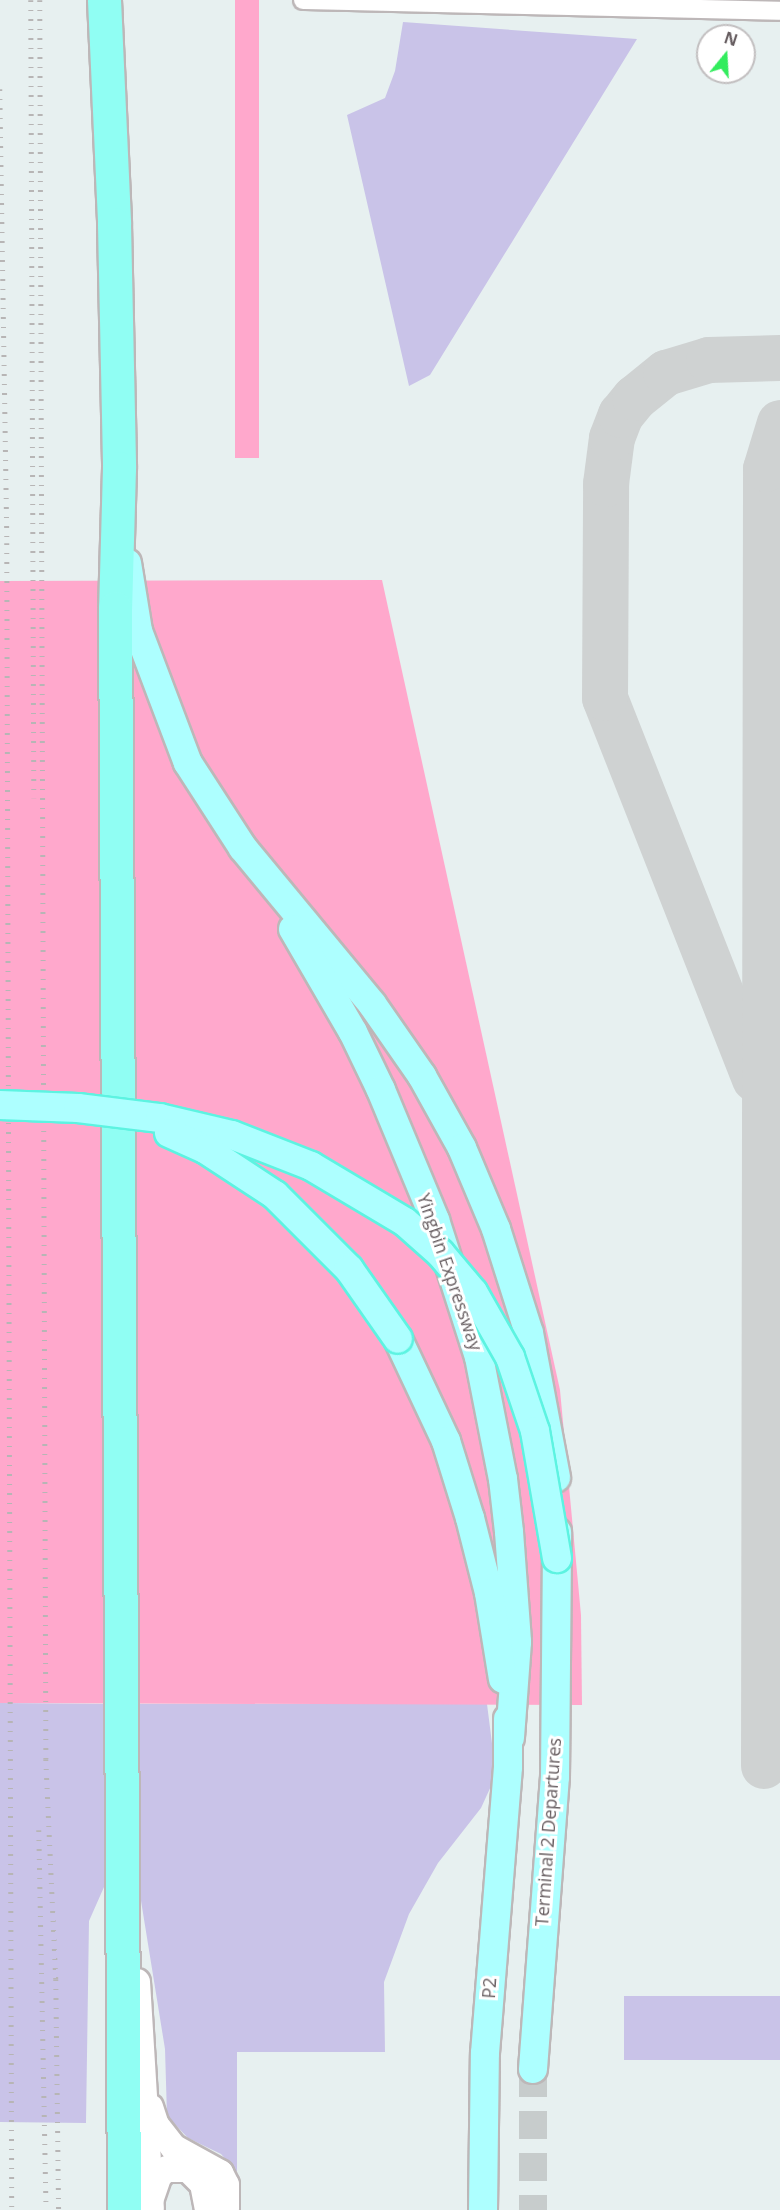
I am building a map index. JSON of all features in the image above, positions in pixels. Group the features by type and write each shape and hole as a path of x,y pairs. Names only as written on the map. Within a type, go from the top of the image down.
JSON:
{"highway":[{"path":"104,0 114,224 119,468 115,632 120,1824 142,2205"}],"main road":[{"name":"Yingbin Expressway","path":"119,468 129,593 152,674 188,763 243,848 353,1032 413,1166 465,1304 492,1418 509,1532 517,1642 510,1738"},
{"name":"Yingbin Expressway","path":"243,848 378,1013 445,1114 479,1186 517,1293 542,1388 557,1485 557,1558"},
{"path":"0,1105 78,1108 160,1118 274,1149 361,1192 405,1222 440,1253 473,1292 514,1368 535,1431 557,1558"},
{"path":"78,1108 123,1116 158,1128 205,1149 240,1171 274,1195 324,1240 375,1304 417,1373 446,1442 470,1518 489,1593 510,1738"},
{"name":"Terminal 2 Departures","path":"533,2069 555,1777 557,1558"},
{"name":"P2","path":"483,2210 485,2053 510,1738"}],"street":[{"path":"304,1 780,11"},
{"path":"121,1862 135,1959 145,2095 142,2205"},
{"path":"145,2095 164,2138 220,2173 225,2185 217,2209"},
{"path":"142,2205 159,2175 167,2169 189,2169 203,2184 217,2209"}],"shaded area":[{"path":"235,0 259,0 259,458 235,458"},
{"path":"403,22 637,39 430,375 409,386 347,115 385,98 395,71"},
{"path":"382,580 560,1390 581,1615 582,1705 0,1703 0,581"},
{"path":"0,1703 109,1704 108,1878 89,1921 86,2123 0,2122"},
{"path":"135,1704 487,1704 494,1759 492,1784 481,1808 438,1863 409,1914 384,1982 385,2052 237,2052 237,2172 221,2154 188,2138 167,2116 165,2049 137,1876"},
{"path":"624,1996 780,1996 780,2060 624,2060"}],"taxiway":[{"path":"755,1079 605,698 606,484 612,438 621,415 635,398 666,373 709,360 780,358"},
{"path":"764,1766 766,469 780,423"}],"tunnel":[{"path":"533,2069 533,2210"}],"railway":[{"path":"31,0 34,798"},
{"path":"40,0 46,1759 56,1979 59,2210"},
{"path":"0,89 7,543 12,2210"},
{"path":"39,1830 46,2210"}]}
